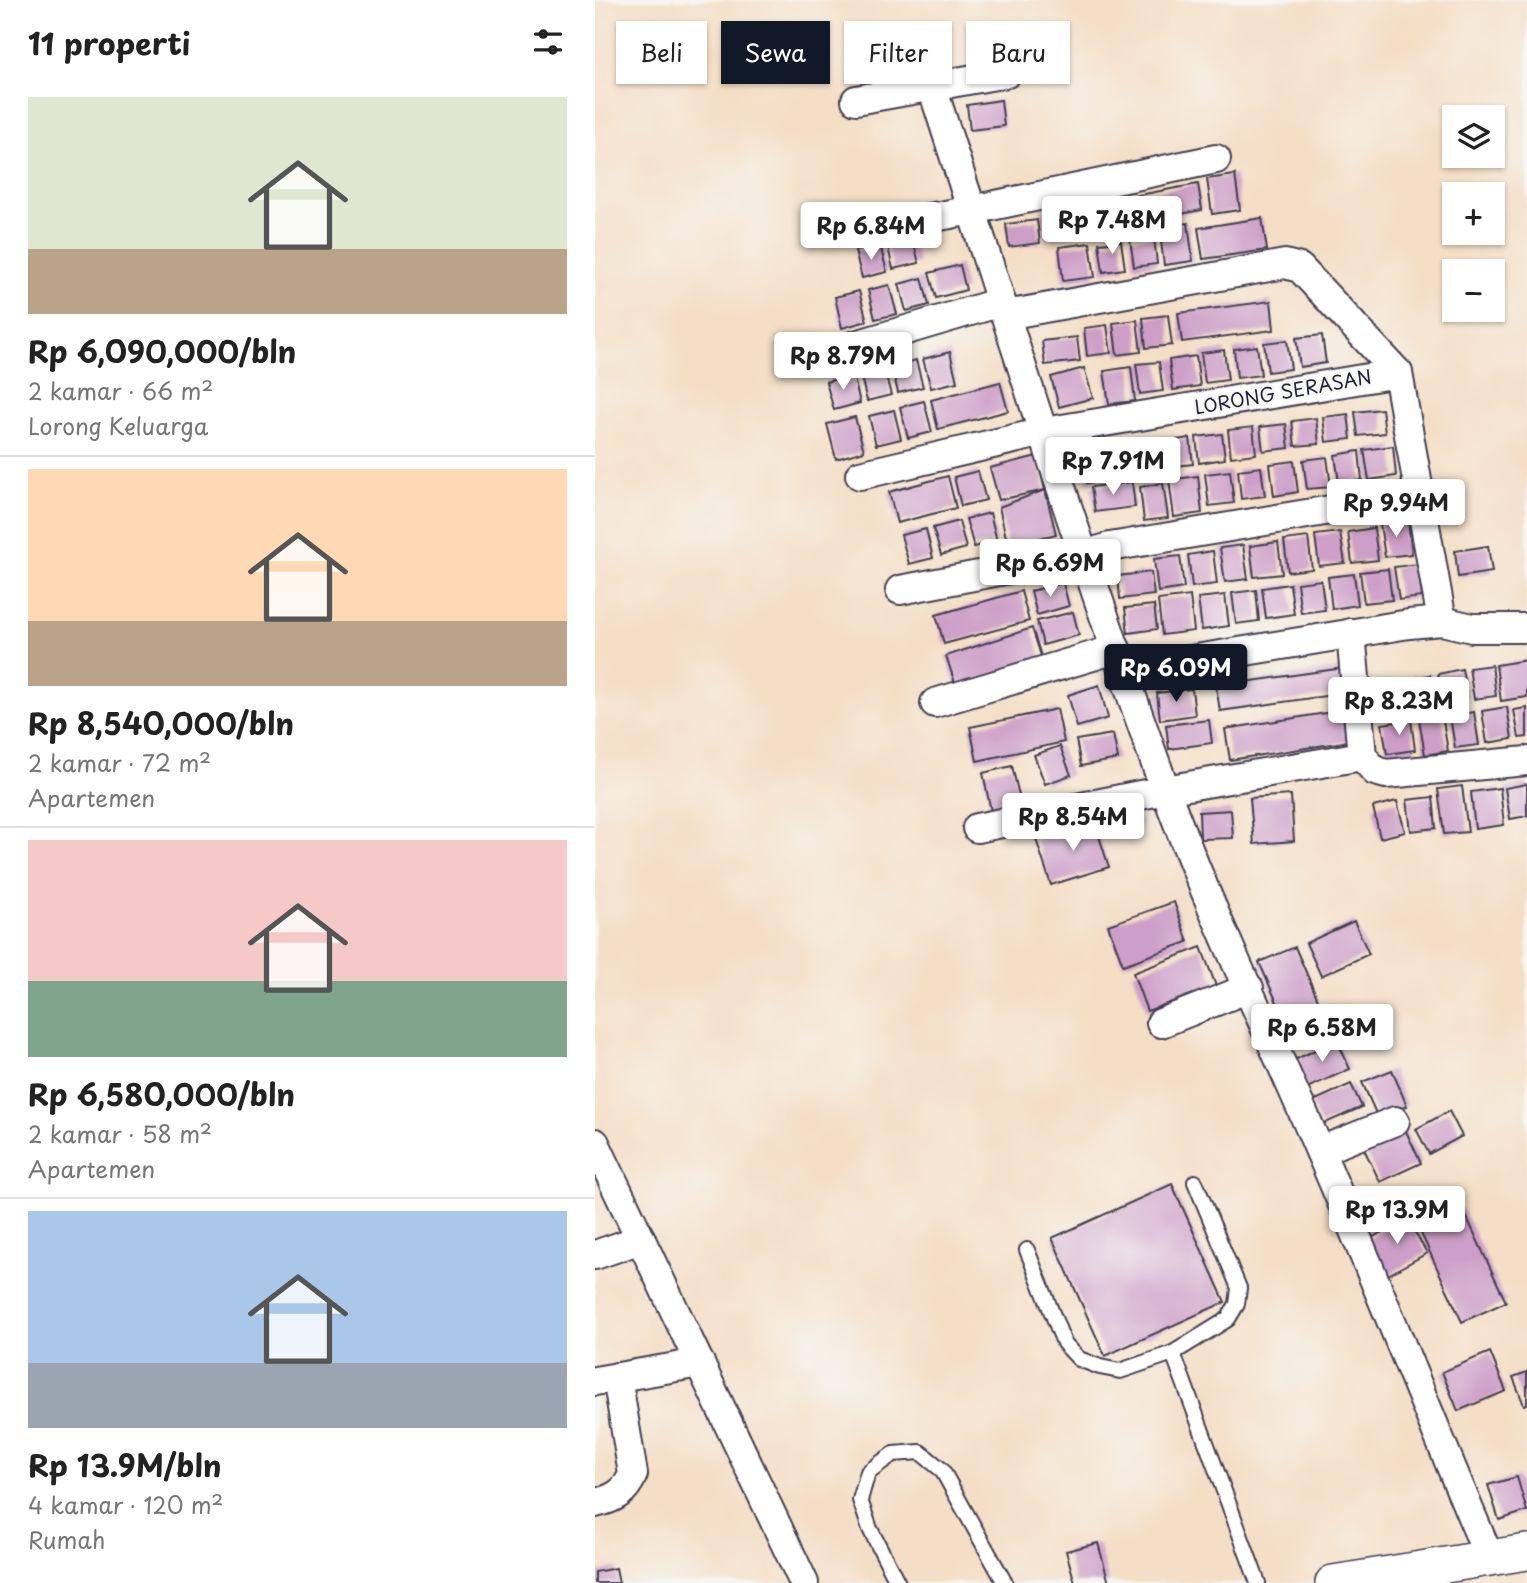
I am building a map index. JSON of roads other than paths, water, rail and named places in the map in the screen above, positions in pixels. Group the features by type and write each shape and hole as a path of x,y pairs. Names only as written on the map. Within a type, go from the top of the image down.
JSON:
{"street":[{"path":"856,100 966,81"},
{"path":"932,87 1084,555 1165,790 1381,1292 1489,1558"},
{"path":"863,230 1216,159"},
{"path":"832,352 1003,308 1293,264 1306,274 1398,373 1442,621"},
{"name":"LORONG SERASAN","path":"860,475 1044,432 1398,373"},
{"path":"900,590 1084,555 1110,547 1420,495"},
{"path":"935,703 1120,660 1442,621 1472,628 1527,628"},
{"path":"1351,633 1362,756 1375,771 1386,775 1527,761"},
{"path":"977,828 1165,790 1362,756"},
{"path":"1161,1023 1248,988"},
{"path":"1320,1151 1395,1121"},
{"path":"595,1143 804,1583"},
{"path":"595,1255 641,1239"},
{"path":"595,1503 612,1499 622,1492 633,1474 606,1379 700,1363"},
{"path":"1333,1583 1527,1552"}],"lane":[{"path":"1027,1250 1064,1343 1079,1359 1120,1371 1173,1353 1228,1319 1237,1304 1240,1288 1195,1182"},
{"path":"1173,1353 1258,1583"},
{"path":"898,1583 870,1529 860,1500 868,1472 893,1454 920,1452 942,1470 1005,1583"}]}
